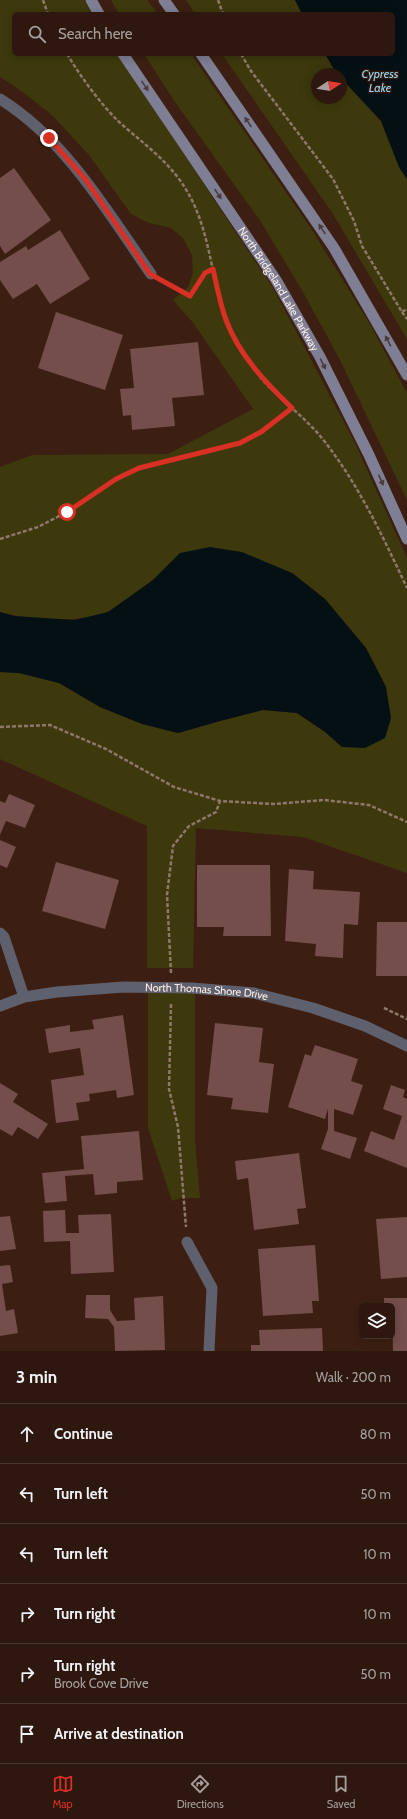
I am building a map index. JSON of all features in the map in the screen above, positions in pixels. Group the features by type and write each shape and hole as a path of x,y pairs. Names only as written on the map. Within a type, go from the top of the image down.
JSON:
{"main road":[{"path":"91,0 98,12"},
{"path":"164,0 173,12"},
{"name":"North Bridgeland Lake Parkway","path":"125,56 276,280 320,357 369,455 407,539"},
{"path":"202,56 334,248 407,375"}],"street":[{"path":"0,100 12,107 49,138 86,180 150,274"},
{"path":"0,933 4,937 24,997"},
{"name":"North Thomas Shore Drive","path":"0,1006 24,997 57,992 124,987 192,988 261,995 313,1008 365,1026 407,1046"},
{"path":"187,1242 212,1288 209,1351"}],"path":[{"path":"43,0 47,12"},
{"path":"218,0 222,12"},
{"path":"68,56 94,93 118,120 147,145 179,180 204,226 226,321 236,340 249,361 267,384 324,440 348,473 369,509 407,588"},
{"path":"242,56 250,71 333,179 354,221 362,246 407,319"},
{"path":"150,274 190,296 205,273 213,269"},
{"path":"402,312 407,309"},
{"path":"0,539 38,527 61,515 116,479 139,468 240,443 261,432 292,408"},
{"path":"0,727 50,725 106,749 174,787 220,800 274,804 324,800 369,805 407,822"},
{"path":"187,1242 178,1127 169,1089 171,988 168,896 173,846 189,826 216,812 220,800"},
{"path":"384,1008 407,1019"}],"shaded area":[{"path":"0,0 84,0 91,12 12,12 12,56 118,56 273,288 355,443 407,558 407,873 303,837 196,828 193,968 147,968 147,826 0,759 0,672 19,673 59,683 100,707 142,724 178,733 263,710 297,713 325,732 342,747 386,687 366,648 325,599 292,573 180,553 129,599 119,606 98,615 85,618 40,619 0,612 0,467 32,455 168,454 253,409 194,324 173,300 188,287 193,273 192,255 183,238 171,228 146,222 131,214 89,155 52,115 16,87 0,77"},
{"path":"111,0 147,0 156,12 118,12"},
{"path":"186,0 295,0 301,12 194,12"},
{"path":"145,56 192,56 312,230 371,326 407,393 407,500 340,360 303,292 261,222 175,102"},
{"path":"223,56 326,56 333,68 311,68 311,104 347,104 347,84 381,121 399,167 407,179 407,339 333,214"},
{"path":"148,991 195,992 195,1140 200,1198 181,1198 172,1201 148,1128"}],"water":[{"name":"Cypress Lake","path":"295,0 407,0 407,179 399,167 381,121 347,84 347,68 333,68 326,56 395,56 395,12 301,12"},
{"path":"210,547 242,552 292,573 325,599 366,648 386,687 391,718 385,738 365,748 342,747 325,732 297,713 263,710 178,733 142,724 100,707 59,683 19,673 0,672 0,612 14,616 75,620 108,612 153,580 180,553"}],"building":[{"path":"14,168 51,220 5,254 0,246 0,178"},
{"path":"60,230 90,279 50,304 37,284 13,299 0,280 0,262 26,246 28,250"},
{"path":"56,312 123,335 105,390 38,368"},
{"path":"198,342 204,395 172,398 175,426 132,430 131,415 123,416 120,389 134,388 130,349"},
{"path":"9,794 35,805 25,828 6,821 0,835 0,801 5,803"},
{"path":"0,840 16,847 7,868 0,865"},
{"path":"56,862 119,880 105,929 42,911"},
{"path":"197,865 270,865 271,936 223,936 224,927 197,927"},
{"path":"289,869 314,871 313,889 360,892 358,925 344,924 343,958 315,956 316,944 285,941"},
{"path":"377,922 407,922 407,976 376,976"},
{"path":"123,1015 134,1095 117,1098 116,1090 89,1094 90,1101 76,1103 79,1120 56,1123 51,1080 84,1075 80,1048 49,1053 45,1029 70,1025 70,1032 94,1029 92,1020"},
{"path":"215,1023 263,1028 259,1062 274,1064 268,1113 231,1109 233,1098 207,1095"},
{"path":"315,1045 358,1059 351,1081 363,1085 353,1115 334,1109 334,1131 357,1138 350,1159 321,1149 328,1129 328,1109 325,1119 288,1107 305,1054 311,1056"},
{"path":"0,1083 18,1094 13,1102 48,1124 38,1139 18,1127 12,1136 0,1129"},
{"path":"391,1085 405,1090 403,1097 407,1099 407,1168 364,1151 371,1131 394,1140 402,1116 383,1109"},
{"path":"139,1131 143,1180 117,1182 117,1193 95,1195 93,1174 65,1176 67,1201 45,1203 42,1173 84,1169 81,1136"},
{"path":"299,1153 306,1208 297,1209 299,1224 254,1230 248,1178 237,1180 235,1161"},
{"path":"65,1210 66,1233 79,1233 78,1215 111,1214 114,1272 71,1274 70,1241 44,1242 43,1211"},
{"path":"10,1216 16,1249 0,1251 0,1217"},
{"path":"407,1217 407,1277 381,1279 376,1219"},
{"path":"315,1245 319,1301 312,1301 313,1313 263,1316 258,1249"},
{"path":"10,1265 13,1282 2,1284 6,1311 14,1309 18,1333 0,1336 0,1266"},
{"path":"86,1295 110,1295 110,1310 117,1321 135,1320 134,1298 163,1296 165,1350 115,1351 114,1327 108,1319 85,1318"},
{"path":"384,1298 407,1298 407,1351 393,1351 393,1339 395,1339 395,1303 384,1303"},
{"path":"322,1328 323,1351 251,1351 251,1345 260,1345 259,1330"}],"route":[{"path":"49,138 86,180 150,274 190,296 205,273 213,269 226,321 236,340 249,361 267,384 292,408 275,419 261,432 240,443 217,450 139,468 116,479 67,512"}]}
